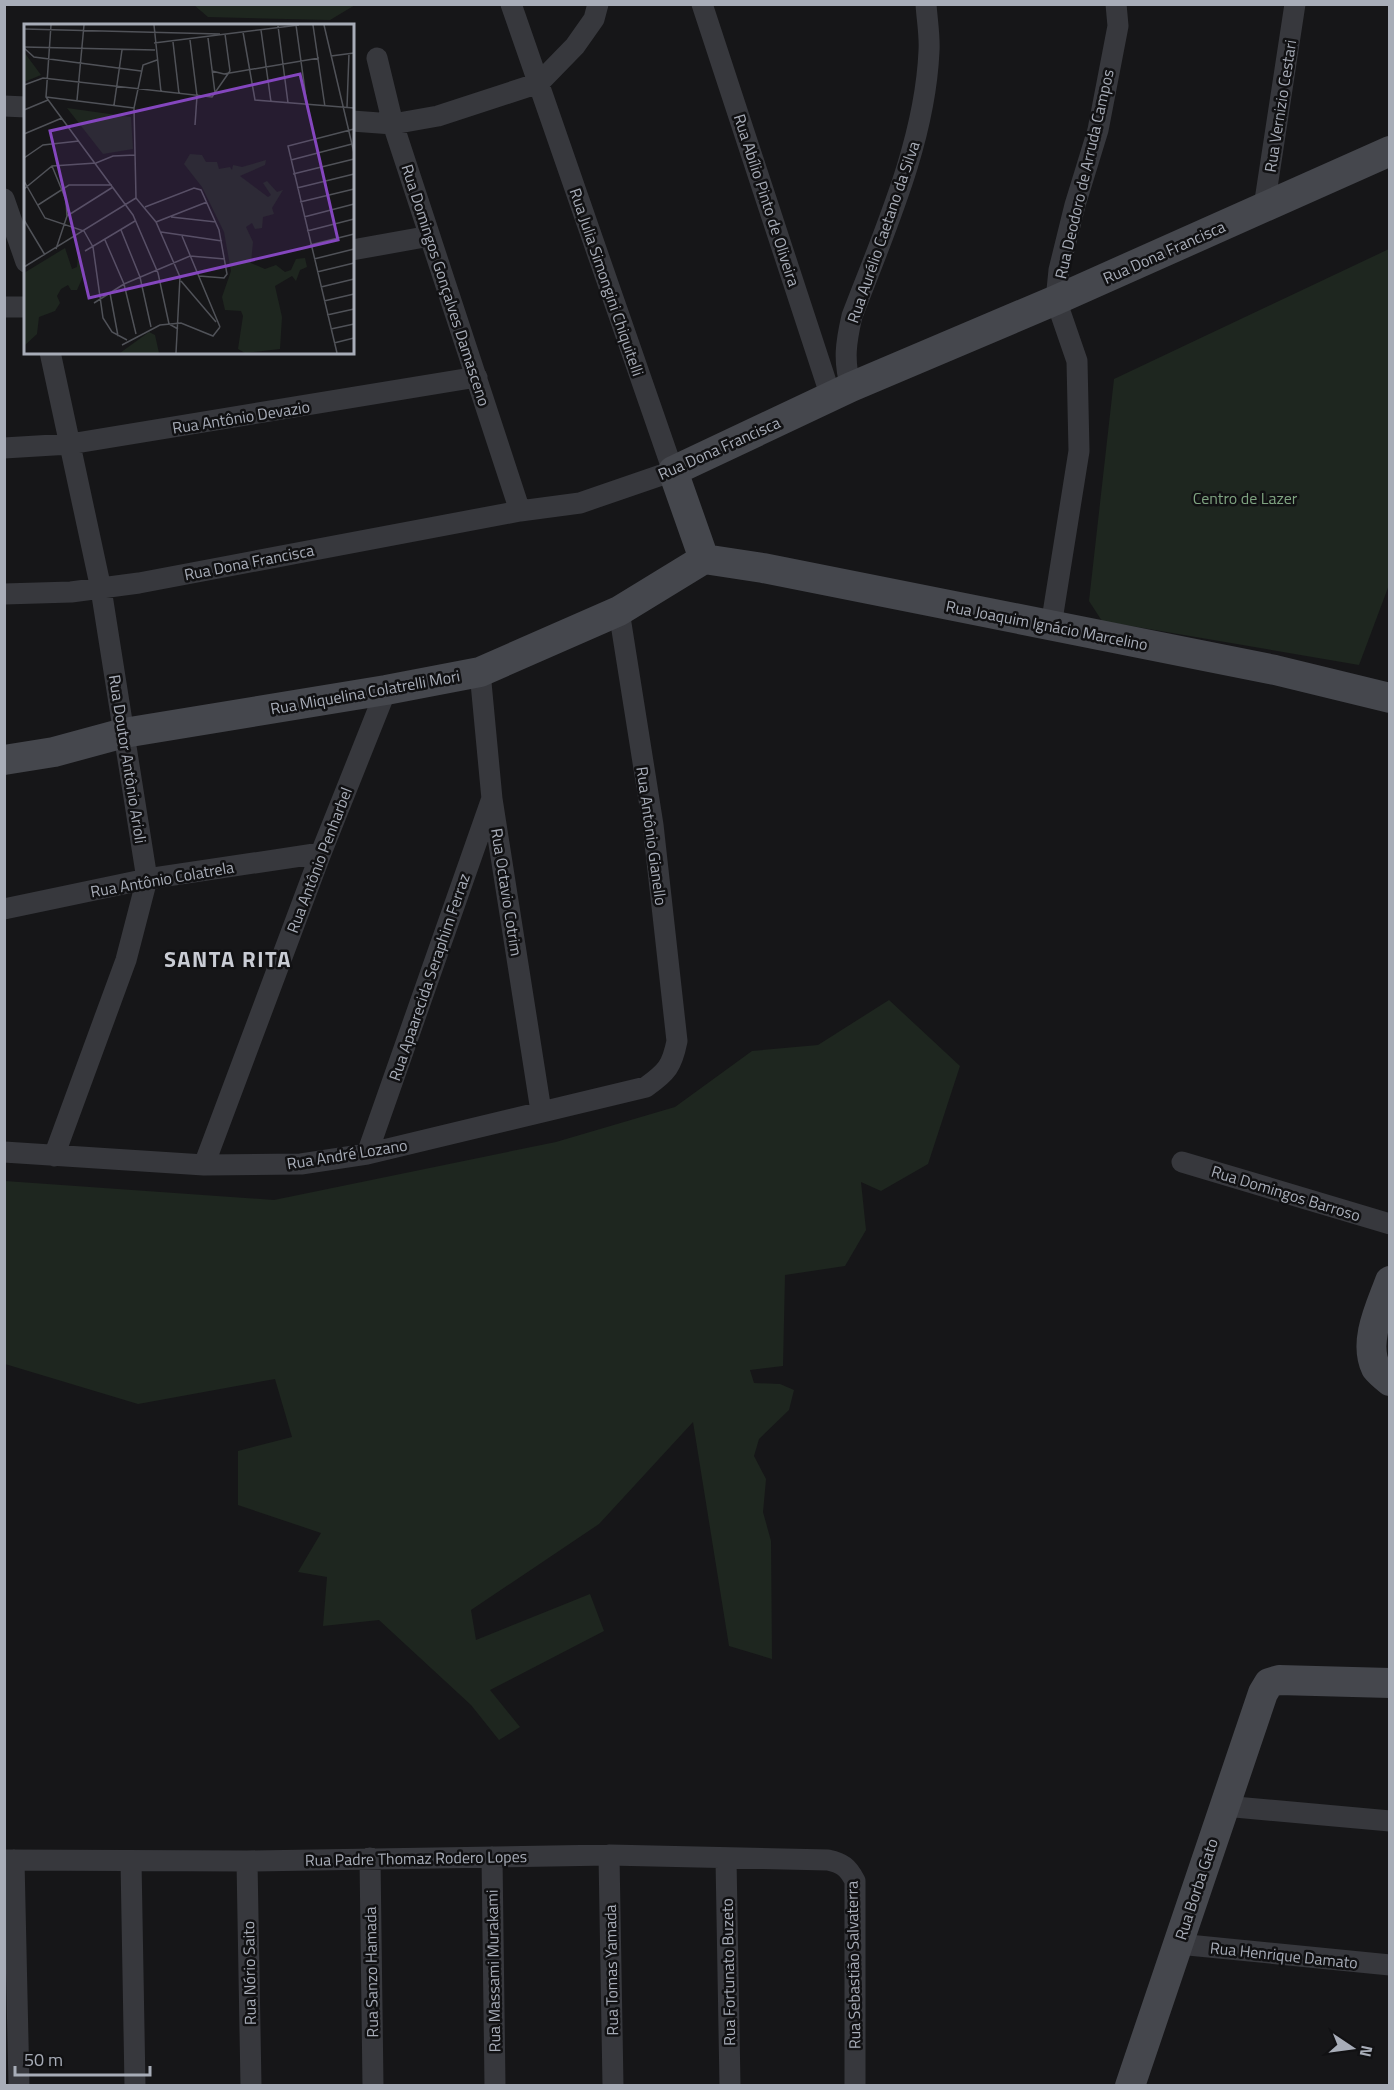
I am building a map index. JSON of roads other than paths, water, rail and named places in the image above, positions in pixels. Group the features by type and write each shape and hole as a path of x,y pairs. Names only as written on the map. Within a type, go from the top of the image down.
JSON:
{"street":[{"name":"Rua Julia Simongini Chiquitelli","path":"511,4 704,559"},
{"path":"354,121 393,124 472,107 539,83 575,46 594,19 598,4"},
{"name":"Rua Abílio Pinto de Oliveira","path":"702,4 841,392"},
{"name":"Rua Aurélio Caetano da Silva","path":"841,392 848,335 914,145 930,50 926,4"},
{"name":"Rua Deodoro de Arruda Campos","path":"1051,626 1079,451 1077,361 1056,300 1059,270 1075,205 1098,130 1118,26 1116,4"},
{"name":"Rua Vernizio Cestari","path":"1264,207 1295,4"},
{"name":"Rua Domingos Gonçalves Damasceno","path":"377,58 393,124 520,511"},
{"path":"4,106 24,107"},
{"name":"Rua Dona Francisca","path":"4,594 101,589 520,511 580,503 673,471 841,392 1056,300 1389,151"},
{"path":"4,199 24,256"},
{"path":"354,250 430,236"},
{"path":"4,307 24,307"},
{"name":"Rua Doutor Antônio Arioli","path":"50,354 101,589 147,879 126,960 54,1156"},
{"name":"Rua Antônio Devazio","path":"4,448 70,444 477,377"},
{"name":"Rua Joaquim Ignácio Marcelino","path":"704,559 763,568 1275,670 1389,698"},
{"name":"Rua Miquelina Colatrelli Mori","path":"4,760 54,752 124,733 386,690 480,672 619,611 704,559"},
{"name":"Rua Antônio Gianello","path":"619,611 655,847 677,1041 673,1061"},
{"name":"Rua Octavio Cotrim","path":"480,672 492,799 541,1111"},
{"name":"Rua Antônio Penharbel","path":"204,1165 321,853 386,690"},
{"name":"Rua Apaarecida Seraphim Ferraz","path":"367,1154 492,799"},
{"name":"Rua Antônio Colatrela","path":"4,909 147,879 321,853"},
{"name":"Rua André Lozano","path":"4,1152 204,1165 301,1164 367,1154 646,1087 663,1075 673,1061"},
{"name":"Rua Domingos Barroso","path":"1182,1162 1389,1224"},
{"path":"1389,1281 1371,1348 1377,1368 1389,1381"},
{"name":"Rua Borba Gato","path":"1130,2085 1224,1806 1263,1694 1269,1683 1279,1680 1389,1683"},
{"path":"1224,1806 1389,1821"},
{"name":"Rua Padre Thomaz Rodero Lopes","path":"9,1860 247,1861 609,1855 828,1860"},
{"name":"Rua Tomas Yamada","path":"609,1855 613,2085"},
{"name":"Rua Massami Murakami","path":"492,1857 495,2085"},
{"name":"Rua Sanzo Hamada","path":"370,1858 373,2085"},
{"name":"Rua Fortunato Buzeto","path":"726,1859 730,2085"},
{"path":"9,1860 19,2085"},
{"name":"Rua Sebastião Salvaterra","path":"828,1860 841,1863 849,1870 855,1881 855,2085"},
{"path":"131,1861 135,2085"},
{"name":"Rua Nório Saito","path":"247,1861 251,2085"},
{"name":"Rua Henrique Damato","path":"1178,1944 1389,1965"}],"district":[{"name":"SANTA RITA","path":"228,959"}],"park label":[{"name":"Centro de Lazer","path":"1245,498"}]}
